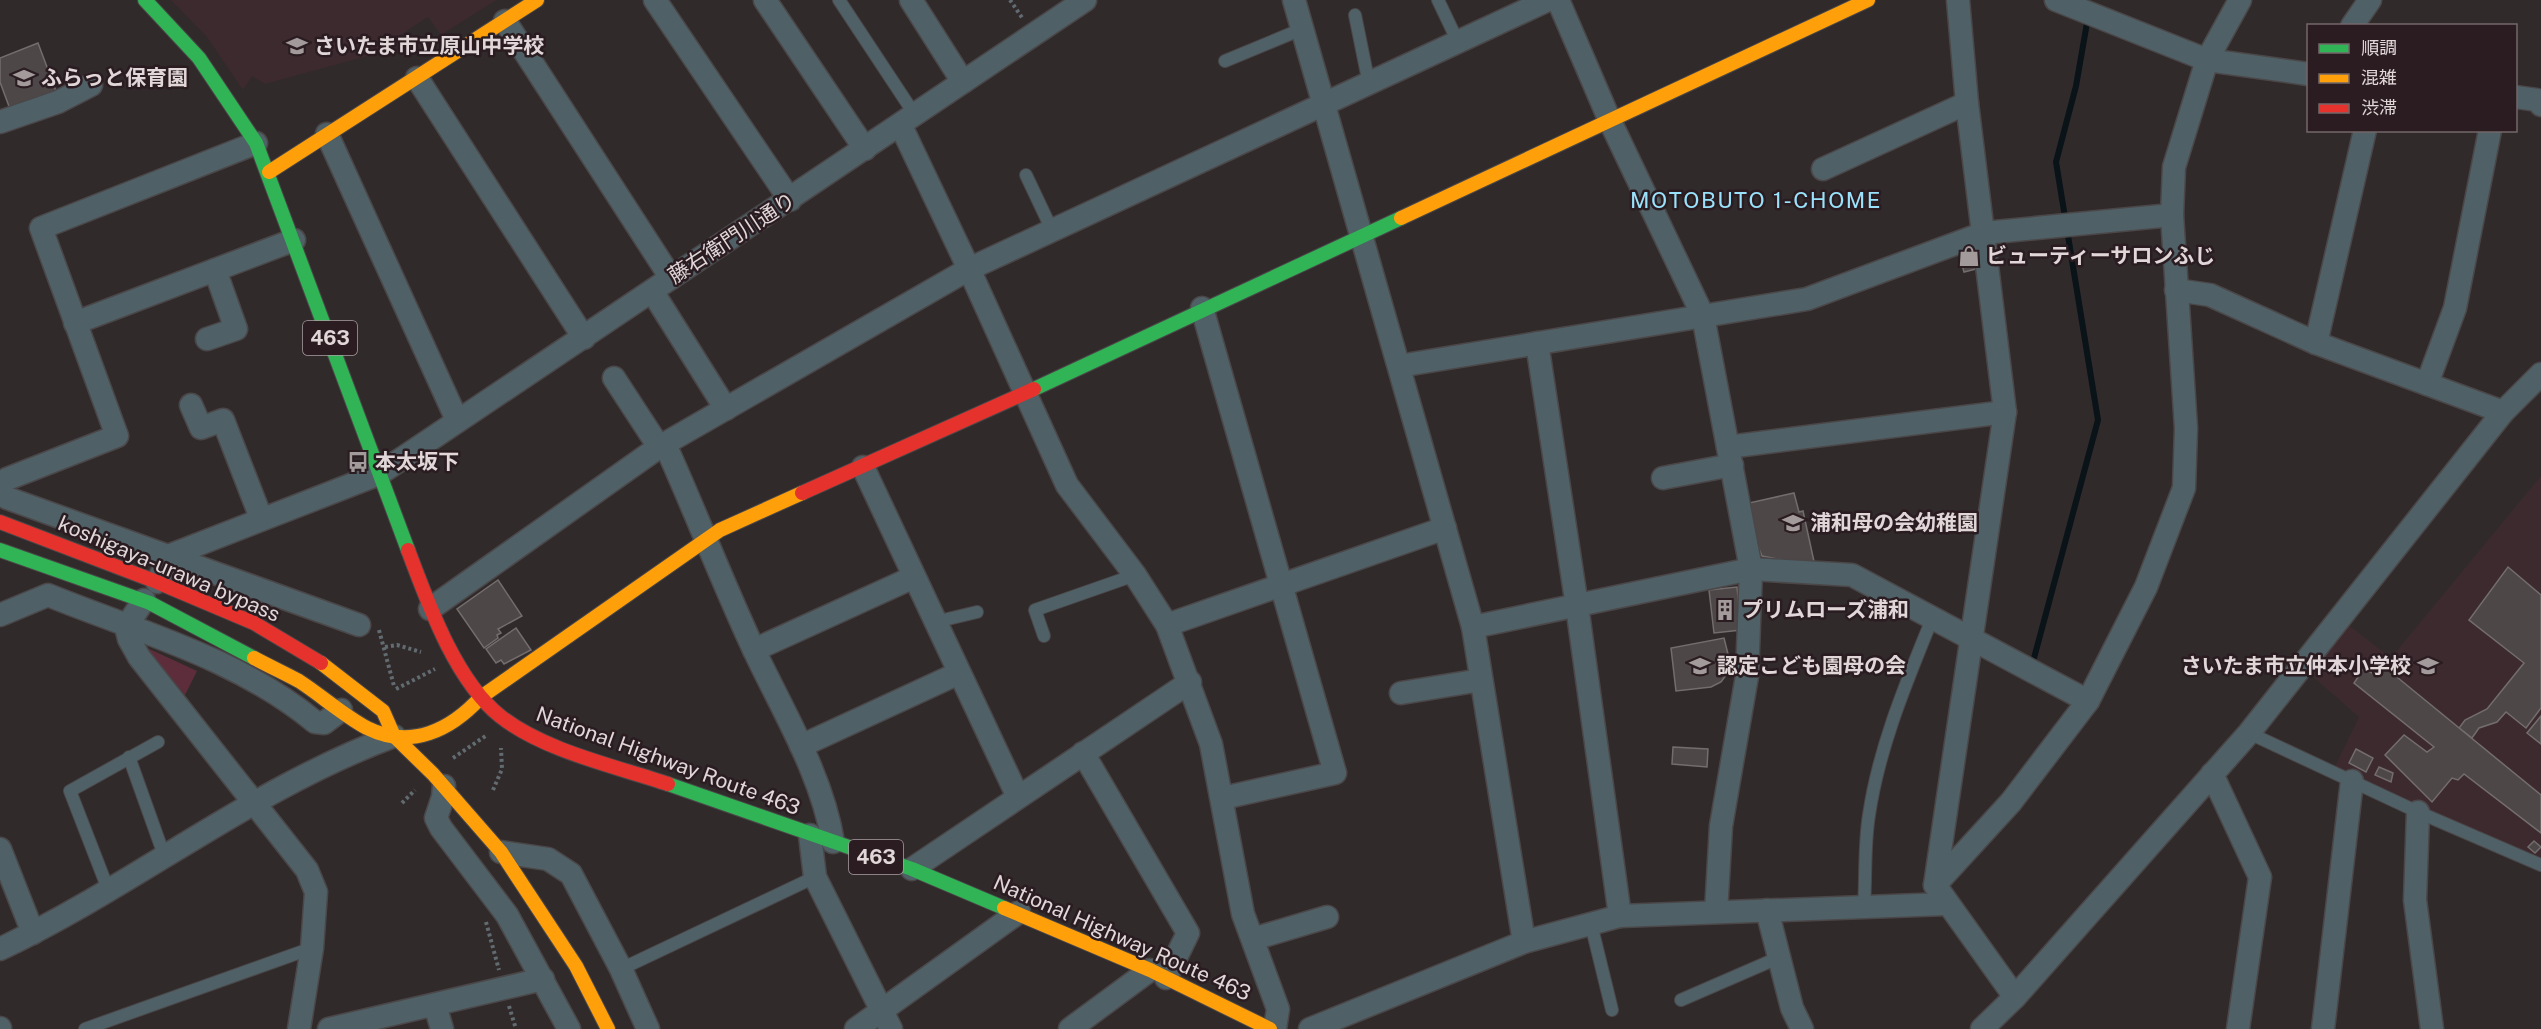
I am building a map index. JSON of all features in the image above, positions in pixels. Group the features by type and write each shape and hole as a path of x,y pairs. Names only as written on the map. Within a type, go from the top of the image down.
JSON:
{"main road":[{"name":"National Highway Route 463","path":"145,0 199,58 256,143 269,172 430,609 448,646 481,697 513,725 546,742 912,869 1019,912 1158,974 1270,1029"},
{"path":"269,172 537,0"},
{"path":"400,730 423,737 463,717 481,697 706,538 1025,393 1202,308 1868,0"},
{"name":"koshigaya-urawa bypass","path":"0,522 151,591 368,728 400,730"},
{"name":"koshigaya-urawa bypass","path":"0,550 151,591 254,623 316,659 383,711 501,852 576,966 608,1029"},
{"path":"464,698 481,697"}],"street":[{"path":"656,0 790,200"},
{"path":"765,0 865,149"},
{"path":"911,0 963,82"},
{"name":"藤右衛門川通り","path":"171,555 261,518 379,474 1085,0"},
{"path":"1294,0 1473,627 1524,942"},
{"path":"430,609 659,447 969,268 1548,0"},
{"path":"1558,0 1610,121 1704,316 1751,569 1747,676 1720,826 1716,912"},
{"path":"1958,0 1967,103 2005,412 1972,641 1940,895 2015,997"},
{"path":"2056,0 2207,60 2307,74"},
{"path":"1310,1029 1524,942 1620,916 1864,907 1940,895 2088,701 2146,587 2184,488 2186,428 2172,215 2174,167 2207,60 2240,0"},
{"path":"2353,24 2370,0"},
{"path":"505,21 671,278"},
{"path":"417,78 584,338"},
{"path":"0,122 58,102 91,85"},
{"path":"1823,169 1967,103"},
{"path":"908,120 969,268 1067,485 1135,575 1167,625 1190,682 1211,744 1223,798 1243,914 1278,1009 1275,1029"},
{"path":"2316,343 2364,132"},
{"path":"2427,384 2455,308 2490,132"},
{"path":"327,134 457,420"},
{"path":"0,485 7,479 117,436 41,228 256,143"},
{"path":"1399,366 1808,299 1984,233 2172,215"},
{"path":"75,323 294,240"},
{"path":"207,339 236,329 215,270"},
{"path":"2176,290 2210,295 2316,343 2503,412"},
{"path":"652,291 726,409"},
{"path":"1202,308 1335,773 1223,798"},
{"path":"1537,343 1577,606 1620,916"},
{"path":"1982,1029 2015,997 2249,732 2503,412 2541,374"},
{"path":"614,378 659,447 668,451 754,650 801,746 829,821 832,842"},
{"path":"191,405 201,428 223,420 261,518"},
{"path":"1663,478 1730,456 2005,412"},
{"path":"863,467 1018,797"},
{"path":"0,492 8,498 366,623"},
{"path":"1167,625 1445,528"},
{"path":"171,555 151,591 126,627 129,639 139,657 256,801 307,870 316,892 312,948 295,1028"},
{"path":"1473,627 1751,569 1852,575 2088,701"},
{"path":"754,650 914,577"},
{"path":"0,615 48,595 216,660 261,683 315,722 324,723 341,710"},
{"path":"801,746 959,673"},
{"path":"1401,693 1481,680"},
{"path":"912,869 1190,682"},
{"path":"0,949 33,933 256,801 345,755 400,730"},
{"path":"1070,1029 1158,974 1188,933 1083,753"},
{"path":"2212,774 2260,877 2238,1029"},
{"path":"2323,1029 2352,781"},
{"path":"444,786 436,818 441,828 507,915 569,1029"},
{"path":"2418,813 2415,900 2432,1029"},
{"path":"810,835 815,877 886,1020"},
{"path":"0,849 33,933"},
{"path":"501,852 548,859 572,874 621,969 648,1029"},
{"path":"1767,910 1792,1008 1802,1029"},
{"path":"856,1029 886,1020 1019,912"},
{"path":"1252,939 1327,917"},
{"path":"340,1028 543,979"},
{"path":"435,1005 442,1029"}],"lane":[{"path":"839,0 908,120"},
{"path":"1438,0 1458,42"},
{"path":"1355,15 1370,84"},
{"path":"1225,62 1302,29"},
{"path":"1026,175 1052,230"},
{"path":"1044,636 1035,610 1135,575"},
{"path":"935,622 977,612"},
{"path":"1864,907 1868,817 1878,766 1901,697 1932,619"},
{"path":"2249,732 2418,813 2541,865"},
{"path":"108,889 70,791 158,742"},
{"path":"129,757 165,855"},
{"path":"621,969 815,877"},
{"path":"1591,924 1612,1010"},
{"path":"85,1029 312,948"},
{"path":"1681,1000 1780,957"}],"path":[{"path":"366,623 380,631 395,690"},
{"path":"385,647 406,646 420,651 424,656"},
{"path":"430,662 435,669"},
{"path":"390,696 395,690 441,668"},
{"path":"447,763 492,731"},
{"path":"493,789 502,769 498,740"},
{"path":"402,803 420,786"},
{"path":"483,914 516,1029"}],"shaded area":[{"name":"さいたま市立原山中学校","path":"171,0 496,0 441,35 428,17 367,56 265,84 252,76 243,90 207,37"},
{"name":"さいたま市立仲本小学校","path":"2541,476 2541,860 2334,769 2359,717 2309,673 2347,624 2391,658"},
{"path":"145,647 197,671 185,695"}],"building":[{"path":"38,43 56,91 10,109 0,82 0,58"},
{"path":"1973,245 1980,268 1964,272 1958,250"},
{"path":"1794,493 1799,512 1803,511 1815,566 1762,556 1757,544 1749,503"},
{"path":"2508,567 2541,595 2541,708 2526,728 2506,712 2497,722 2479,728 2472,738 2459,728 2465,720 2487,709 2524,663 2469,620"},
{"path":"498,580 522,616 498,629 501,633 497,635 498,638 484,648 457,609"},
{"name":"プリムローズ浦和","path":"1737,587 1741,630 1714,633 1709,590"},
{"path":"516,628 531,650 504,664 501,660 496,663 486,649"},
{"path":"1724,638 1729,658 1727,674 1721,682 1711,687 1676,691 1671,648"},
{"path":"2381,664 2541,795 2541,833 2464,774 2458,780 2452,778 2432,802 2385,755 2404,735 2427,752 2434,747 2354,683 2364,668 2372,673"},
{"path":"2541,716 2541,744 2527,733"},
{"path":"1673,747 1708,749 1707,767 1672,764"},
{"path":"2356,749 2373,758 2366,772 2349,763"},
{"path":"2379,767 2393,773 2391,782 2375,775"},
{"path":"2534,841 2541,847 2535,853 2528,847"}],"waterway":[{"path":"2034,658 2098,420 2056,162 2076,86 2088,17"}],"traffic: fast":[{"path":"145,0 199,58 256,143 408,550"},
{"path":"1034,389 1401,218"},
{"path":"0,550 150,603 254,658"},
{"path":"668,784 912,869 1004,908"}],"traffic: slow":[{"path":"269,172 537,0"},
{"path":"1401,218 1868,0"},
{"path":"481,697 720,530 802,493"},
{"path":"254,658 299,681 367,728 399,737 414,737 443,727 457,719 481,697"},
{"path":"321,663 383,711 394,736 433,774 501,852 576,966 608,1029"},
{"path":"1004,908 1150,970 1270,1029"}],"traffic: jam":[{"path":"802,493 1034,389"},
{"path":"0,522 157,582 254,623 321,663"},
{"path":"408,550 424,593 456,662 484,701 500,716 537,739 559,748 668,784"}],"place":[{"name":"さいたま市立原山中学校","path":"297,46"},
{"name":"ふらっと保育園","path":"24,78"},
{"name":"ビューティーサロンふじ","path":"1969,256"},
{"name":"本太坂下","path":"358,462"},
{"name":"浦和母の会幼稚園","path":"1793,523"},
{"name":"プリムローズ浦和","path":"1725,610"},
{"name":"認定こども園母の会","path":"1700,666"},
{"name":"さいたま市立仲本小学校","path":"2428,666"}],"district":[{"name":"MOTOBUTO 1-CHOME","path":"1756,200"}]}
